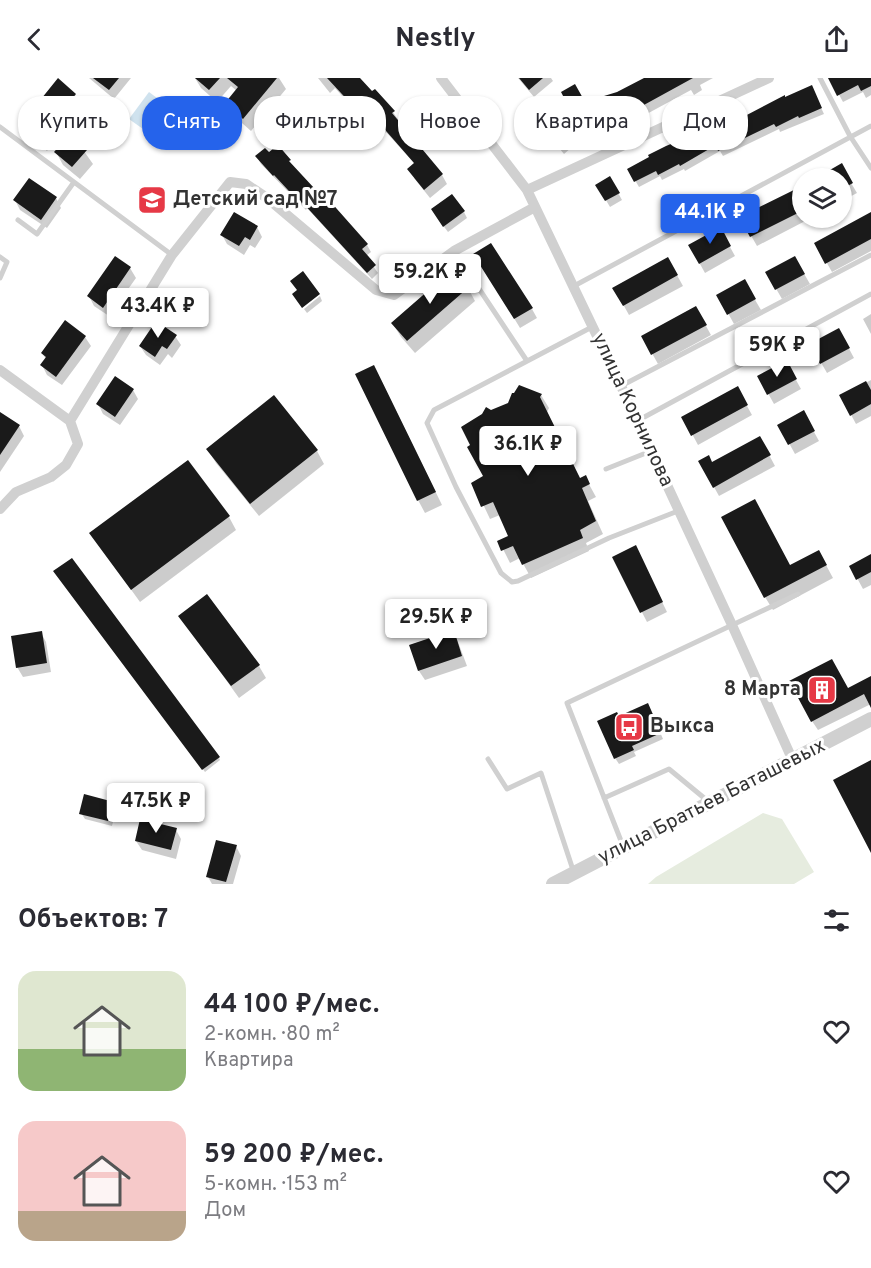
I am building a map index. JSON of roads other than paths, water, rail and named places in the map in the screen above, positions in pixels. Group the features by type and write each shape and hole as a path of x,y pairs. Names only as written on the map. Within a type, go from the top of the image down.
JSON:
{"street":[{"name":"улица Корнилова","path":"441,78 527,190 638,421 792,760"},
{"path":"527,190 769,78"},
{"path":"70,421 172,255 231,182 246,184 267,198 376,290 394,295 454,251 535,207"},
{"path":"0,370 70,421 78,444 66,465 51,477 16,492 0,509"},
{"name":"улица Братьев Баташевых","path":"553,884 871,719"}],"lane":[{"path":"820,78 850,136 871,168"},
{"path":"574,286 871,126"},
{"path":"0,127 172,255"},
{"path":"18,220 37,234 75,182"},
{"path":"454,251 527,361"},
{"path":"621,386 871,255"},
{"path":"0,257 7,262 0,278"},
{"path":"638,421 871,294"},
{"path":"592,327 434,410 427,423 456,487 501,573 512,582 609,538 679,510"},
{"path":"606,469 651,451"},
{"path":"623,847 567,703 798,594"},
{"path":"488,759 507,789 541,773 574,873"},
{"path":"604,798 669,769 710,803"}],"water":[{"path":"142,101 142,128 130,118"}],"place":[{"name":"Детский сад №7","path":"152,200"},
{"name":"8 Марта","path":"822,690"},
{"name":"Выкса","path":"629,727"}]}
